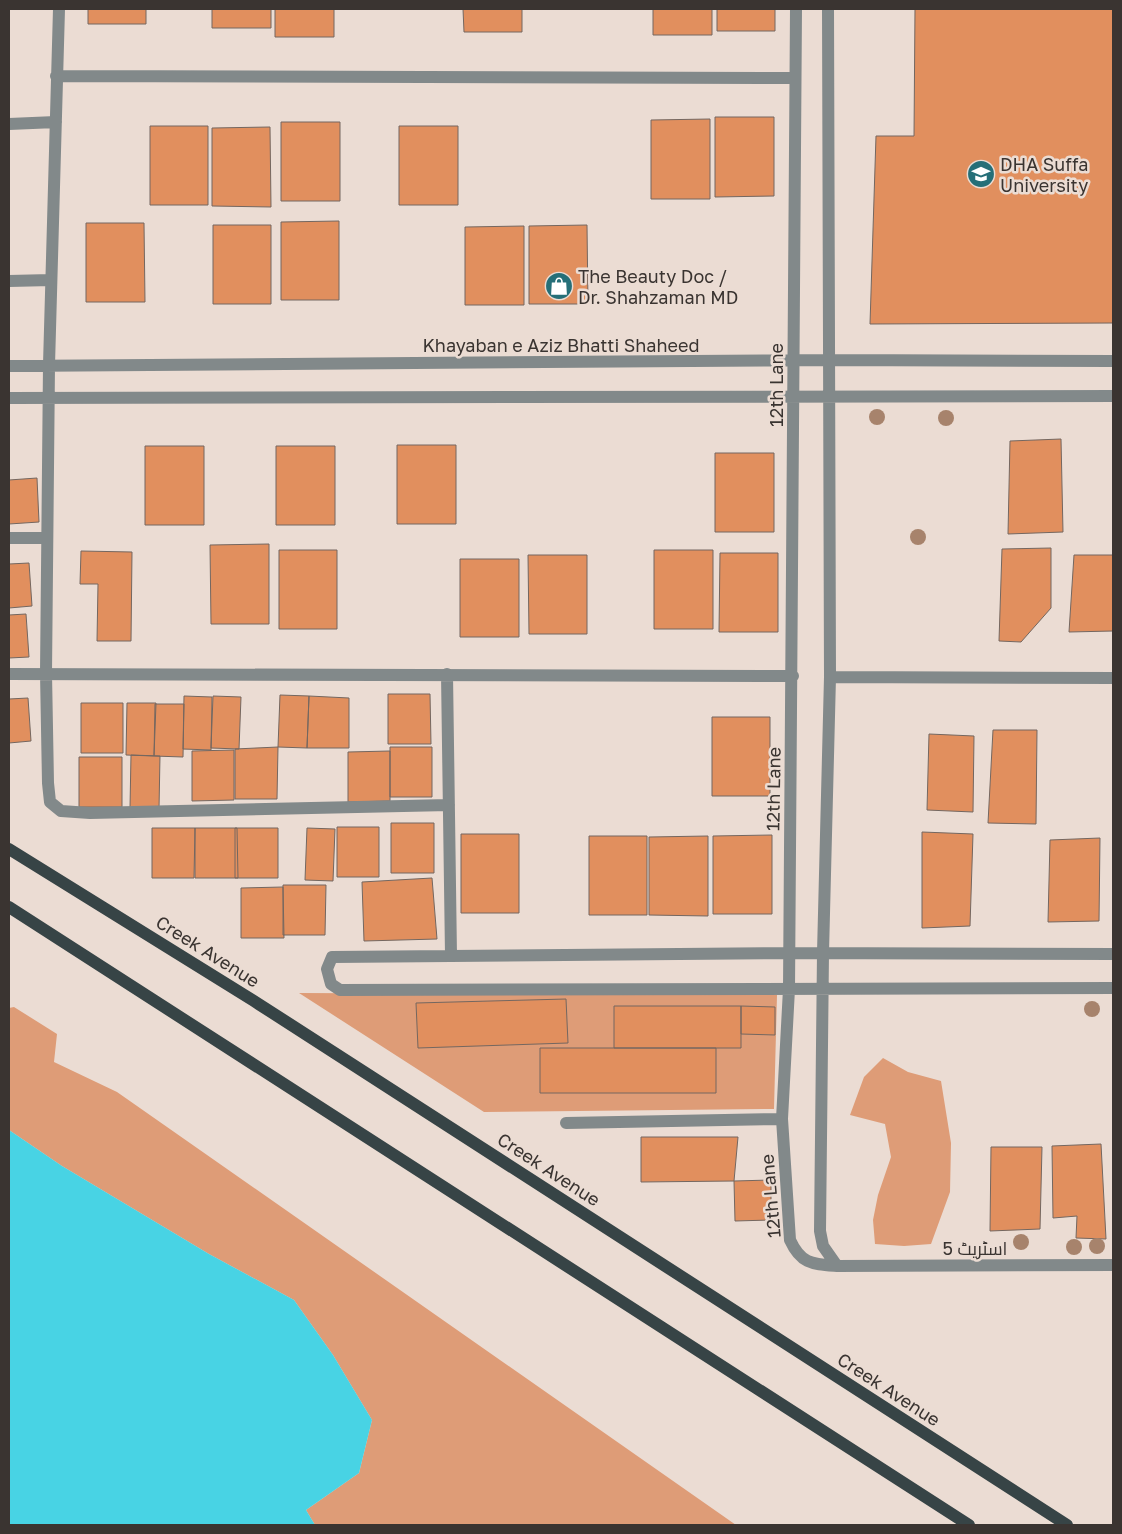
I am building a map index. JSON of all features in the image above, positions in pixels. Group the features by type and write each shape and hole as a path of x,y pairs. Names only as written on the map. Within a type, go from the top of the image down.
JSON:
{"main road":[{"name":"Creek Avenue","path":"9,849 254,1000 1067,1525"},
{"path":"9,907 970,1525"}],"street":[{"path":"59,9 49,365 47,538 46,673 50,802 61,811 90,813 449,805"},
{"name":"12th Lane","path":"796,9 789,989 782,1119 790,1240 796,1253 810,1264 836,1266"},
{"path":"828,9 830,677 823,953 820,1231 823,1246 836,1266"},
{"path":"56,76 795,78"},
{"path":"9,124 56,122"},
{"path":"9,281 51,280"},
{"name":"Khayaban e Aziz Bhatti Shaheed","path":"9,366 829,360 1113,361"},
{"path":"9,398 1113,396"},
{"path":"9,538 47,538"},
{"path":"9,674 792,676"},
{"path":"447,674 451,955"},
{"path":"830,677 1113,678"},
{"path":"1113,954 451,955 332,957 328,963 328,976 331,984 340,990 1113,988"},
{"path":"566,1123 782,1119"},
{"name":"اسٹریٹ 5","path":"836,1266 1113,1265"}],"shaded area":[{"path":"299,993 777,995 774,1109 484,1112"},
{"path":"14,1007 57,1034 54,1062 117,1092 736,1525 315,1525 306,1510 359,1473 372,1420 333,1355 294,1300 209,1254 62,1166 9,1130 9,1008"},
{"path":"883,1058 908,1072 941,1081 951,1143 950,1192 931,1244 904,1246 875,1244 873,1220 878,1195 891,1157 885,1124 850,1115 864,1077"}],"water":[{"path":"9,1130 62,1166 209,1254 294,1300 333,1355 372,1420 359,1473 306,1510 315,1525 9,1525"}],"building":[{"path":"88,9 146,9 146,24 88,24"},
{"path":"212,9 271,9 271,28 212,28"},
{"path":"275,9 334,9 334,37 275,37"},
{"path":"463,9 522,9 522,32 464,32"},
{"path":"653,9 712,9 712,35 653,35"},
{"path":"717,9 775,9 775,31 717,31"},
{"name":"DHA Suffa University","path":"915,9 1113,9 1113,323 870,324 876,136 914,136"},
{"path":"715,117 774,117 774,196 715,197"},
{"path":"710,119 710,199 651,199 651,120"},
{"path":"281,122 340,122 340,201 281,201"},
{"path":"150,126 208,126 208,205 150,205"},
{"path":"399,126 458,126 458,205 399,205"},
{"path":"270,127 271,207 212,206 212,128"},
{"path":"339,221 339,300 281,300 281,222"},
{"path":"86,223 144,223 145,302 86,302"},
{"path":"213,225 271,225 271,304 213,304"},
{"path":"587,225 588,304 529,304 529,226"},
{"path":"524,226 524,305 465,305 465,227"},
{"path":"1061,439 1063,532 1008,534 1010,441"},
{"path":"397,445 456,445 456,524 397,524"},
{"path":"145,446 204,446 204,525 145,525"},
{"path":"276,446 335,446 335,525 276,525"},
{"path":"715,453 774,453 774,532 715,532"},
{"path":"37,478 39,522 9,524 9,480"},
{"path":"269,544 269,624 211,624 210,545"},
{"path":"1051,548 1051,608 1021,642 999,641 1002,549"},
{"path":"279,550 337,550 337,629 279,629"},
{"path":"654,550 713,550 713,629 654,629"},
{"path":"81,551 132,552 131,641 97,641 98,584 80,584"},
{"path":"720,553 778,553 778,632 719,632"},
{"path":"528,555 587,555 587,634 529,634"},
{"path":"1074,555 1113,555 1113,631 1069,632"},
{"path":"460,559 519,559 519,637 460,637"},
{"path":"29,563 32,606 9,608 9,564"},
{"path":"26,614 29,657 9,658 9,615"},
{"path":"388,694 430,694 431,744 388,744"},
{"path":"280,695 309,696 307,748 278,747"},
{"path":"184,696 212,697 211,750 183,749"},
{"path":"213,696 241,697 239,749 211,748"},
{"path":"309,696 349,698 349,748 307,748"},
{"path":"28,698 31,741 9,743 9,699"},
{"path":"81,703 123,703 123,753 81,753"},
{"path":"127,703 156,703 154,756 126,755"},
{"path":"155,704 184,704 183,757 154,756"},
{"path":"712,717 770,717 770,796 712,796"},
{"path":"993,730 1037,730 1036,824 988,823"},
{"path":"929,734 974,736 973,812 927,810"},
{"path":"278,747 277,799 235,799 235,749"},
{"path":"390,747 432,747 432,797 390,797"},
{"path":"234,750 234,800 192,801 192,751"},
{"path":"390,751 390,801 348,802 348,752"},
{"path":"131,755 160,756 159,809 130,808"},
{"path":"79,757 122,757 122,807 79,807"},
{"path":"391,823 434,823 434,873 391,873"},
{"path":"337,827 379,827 379,877 337,877"},
{"path":"152,828 195,828 194,878 152,878"},
{"path":"195,828 237,828 238,878 195,878"},
{"path":"235,828 278,828 278,878 235,878"},
{"path":"307,828 335,829 333,881 305,880"},
{"path":"922,832 973,834 970,926 922,928"},
{"path":"461,834 519,834 519,913 461,913"},
{"path":"772,835 772,914 713,914 713,836"},
{"path":"589,836 647,836 647,915 589,915"},
{"path":"708,836 708,916 649,915 649,837"},
{"path":"1100,838 1099,921 1048,922 1050,840"},
{"path":"432,878 437,939 364,941 362,882"},
{"path":"283,885 326,885 325,935 283,935"},
{"path":"283,887 284,938 241,938 241,888"},
{"path":"566,999 568,1043 418,1048 416,1003"},
{"path":"614,1006 741,1006 741,1048 614,1048"},
{"path":"741,1006 775,1007 775,1035 741,1034"},
{"path":"540,1048 716,1048 716,1093 540,1093"},
{"path":"641,1137 738,1137 734,1181 641,1182"},
{"path":"1101,1144 1106,1239 1076,1238 1077,1216 1053,1218 1052,1146"},
{"path":"991,1147 1042,1147 1040,1229 990,1231"},
{"path":"771,1180 771,1220 735,1221 734,1181"}],"place":[{"name":"DHA Suffa University","path":"981,174"},
{"name":"The Beauty Doc / Dr. Shahzaman MD","path":"559,286"}]}
